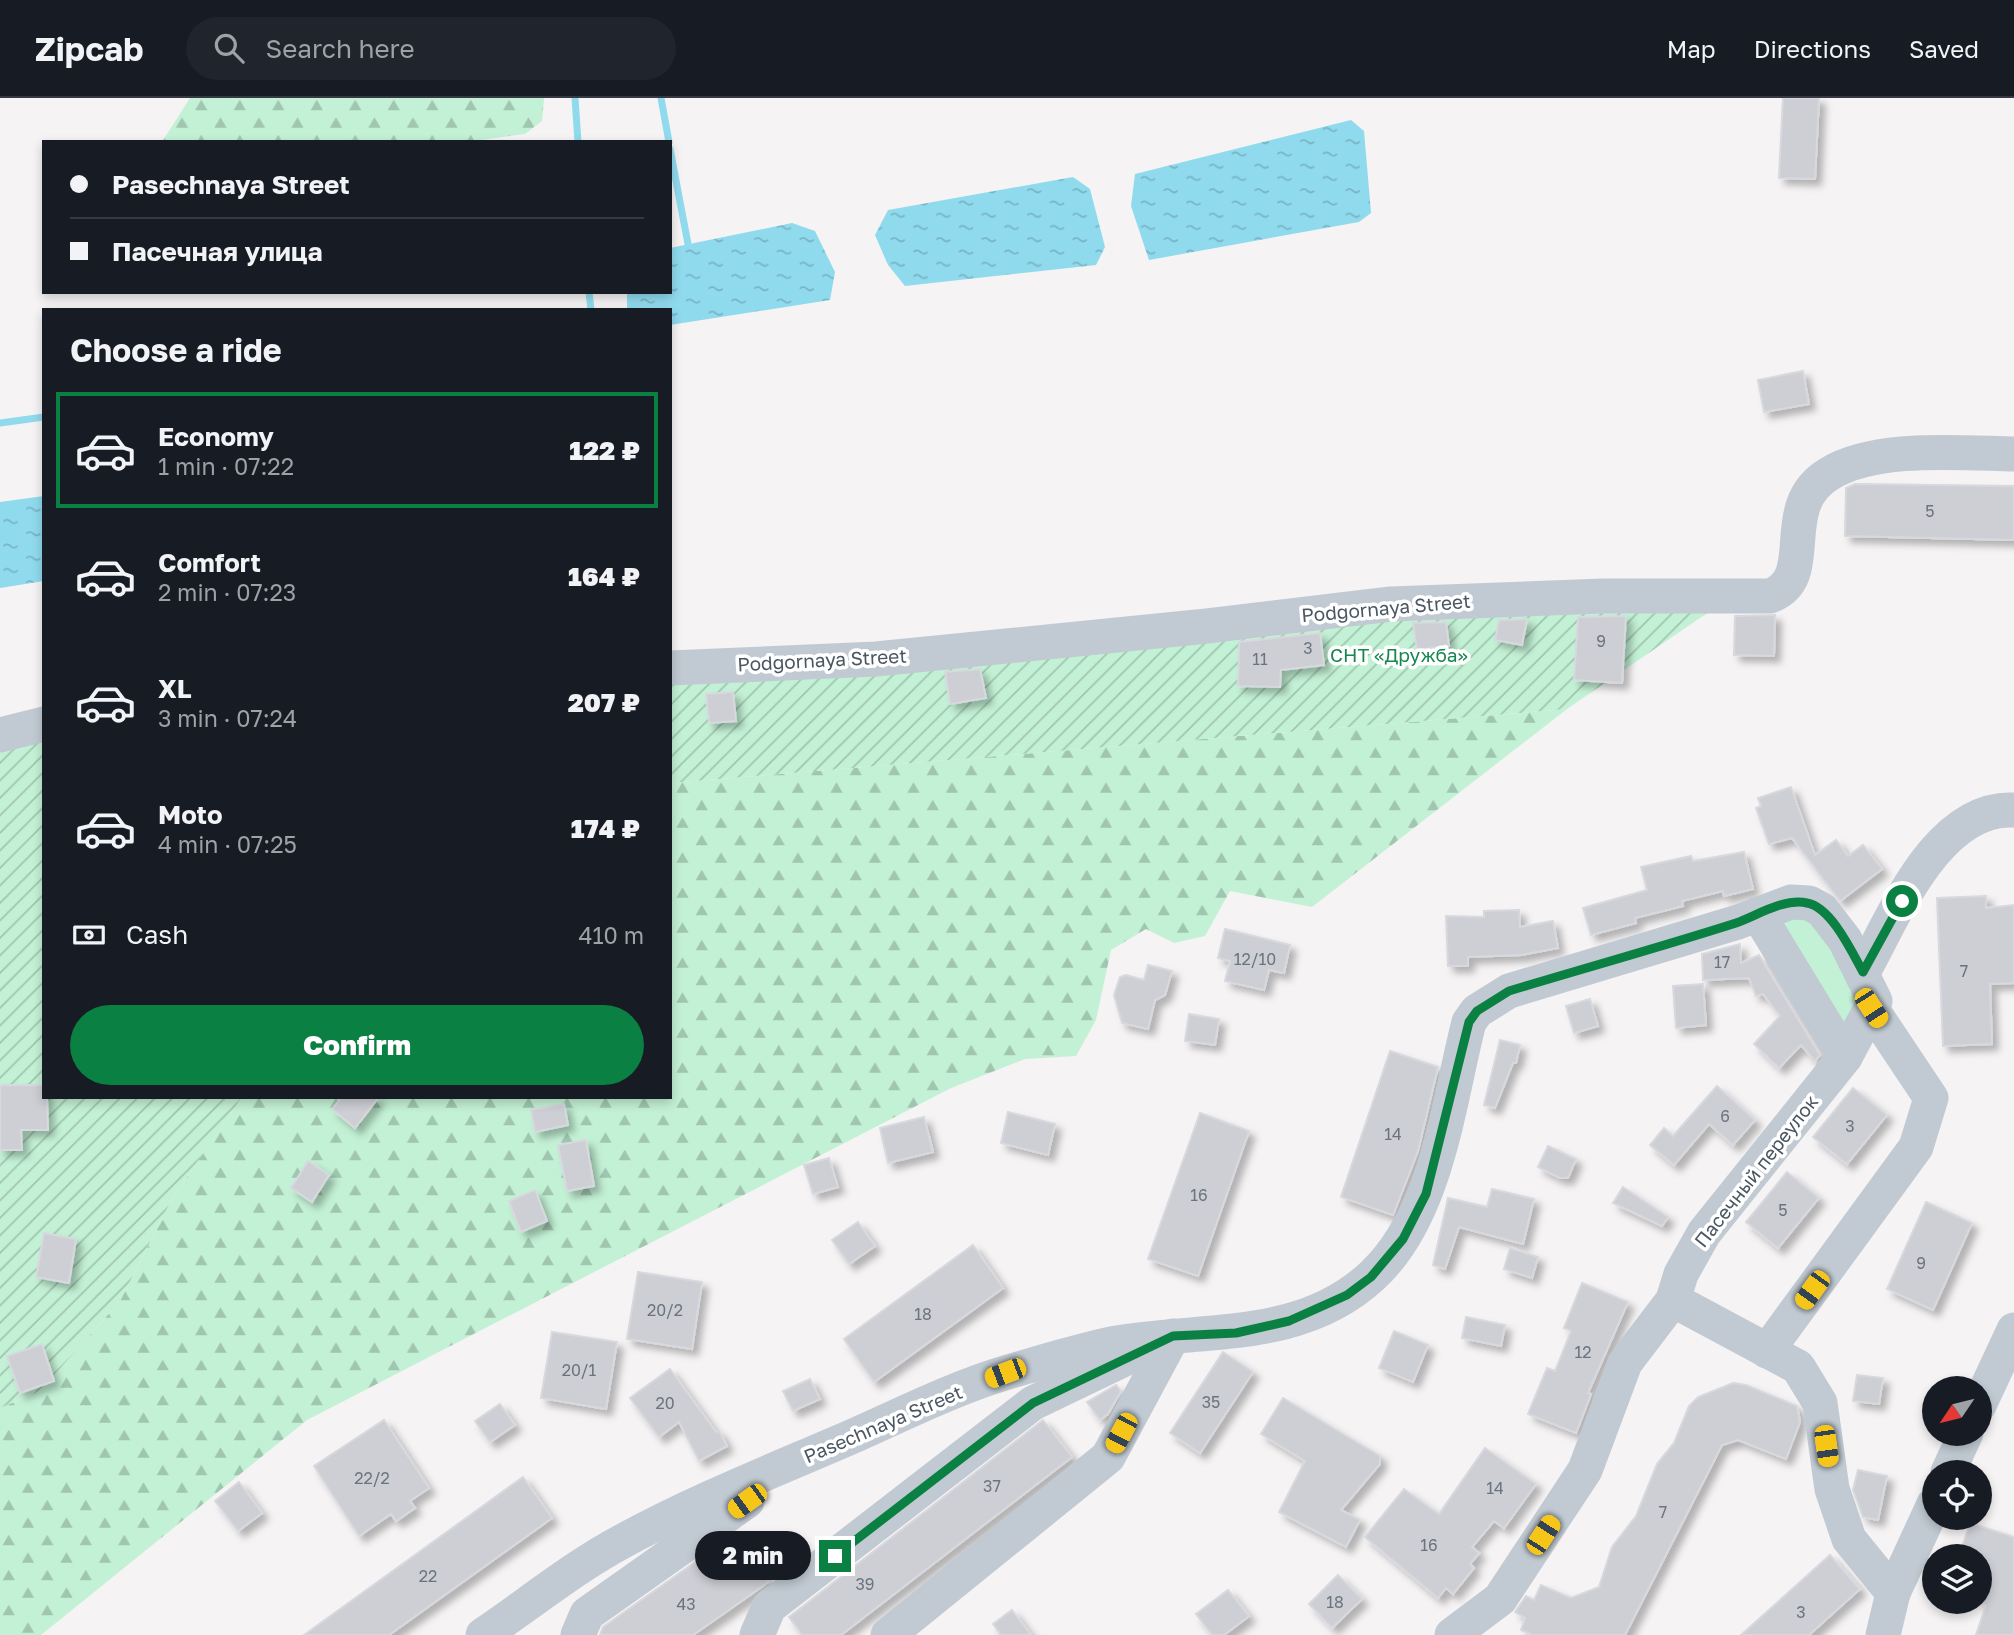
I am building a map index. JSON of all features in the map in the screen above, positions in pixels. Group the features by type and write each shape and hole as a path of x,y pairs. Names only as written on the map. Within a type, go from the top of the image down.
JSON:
{"street":[{"name":"Podgornaya Street","path":"672,668 876,659 1207,626 1391,604 1603,596 1770,596 1787,586 1794,574 1799,510 1806,495 1829,473 1847,466 1908,453 2014,454"},
{"path":"0,735 42,724"},
{"path":"1767,1351 1916,1147 1931,1098 1871,1008 1875,1001 1863,972 1915,878 1937,846 1976,817 2014,810"},
{"name":"Pasechnaya Street","path":"482,1635 622,1541 816,1452 1005,1373 1115,1344 1173,1336 1236,1333 1289,1321 1347,1295 1386,1262 1412,1225 1426,1194 1469,1022 1489,1002 1509,991 1791,902 1809,903 1822,910 1845,940 1863,972"},
{"path":"1758,914 1845,1057"},
{"name":"Пасечный переулок","path":"1451,1635 1500,1599 1585,1470 1625,1363 1673,1300 1681,1274 1704,1233 1845,1057 1871,1008"},
{"path":"1673,1300 1798,1367 1821,1404 1832,1489 1849,1539 1893,1593"},
{"path":"1992,1377 2014,1330"},
{"path":"757,1635 769,1607 1033,1403 1173,1336"},
{"path":"888,1635 1108,1457 1173,1336"},
{"path":"578,1635 587,1614 816,1452"},
{"path":"1883,1635 1893,1593 1922,1530"}],"green space":[{"path":"190,98 544,98 542,121 525,134 482,140 163,140"},
{"name":"СНТ «Дружба»","path":"1751,583 1567,709 672,783 672,654 818,650"},
{"path":"1567,709 1312,907 1230,891 1205,936 1174,943 1146,929 1111,950 1096,1020 1076,1056 1025,1059 951,1088 307,1420 41,1635 0,1635 0,1408 40,1391 120,1301 173,1197 241,1099 672,1099 672,783"},
{"path":"42,710 42,1099 241,1099 173,1197 120,1301 40,1391 0,1408 0,720"},
{"path":"1781,915 1818,921 1860,1002 1845,1025 1777,918"}],"water":[{"path":"1351,120 1364,131 1371,213 1359,222 1149,260 1131,206 1135,174"},
{"path":"1073,177 1090,189 1105,247 1096,265 905,286 888,265 875,235 888,210"},
{"path":"792,223 815,231 835,272 830,300 672,325 672,308 627,308 627,294 672,294 672,248"},
{"path":"42,496 42,581 0,588 0,502"}],"building":[{"path":"1783,98 1819,98 1815,179 1779,178"},
{"path":"1803,371 1809,404 1764,412 1758,380"},
{"path":"1855,484 2014,486 2014,540 1845,536 1846,488"},
{"path":"1775,615 1774,656 1734,655 1735,616"},
{"path":"1626,616 1622,683 1574,680 1578,617"},
{"path":"1527,619 1522,645 1495,640 1499,620"},
{"path":"1446,622 1449,646 1417,650 1413,623"},
{"path":"1320,633 1324,665 1281,670 1280,687 1238,686 1239,642"},
{"path":"980,669 986,698 950,704 945,672"},
{"path":"733,692 736,721 709,723 706,694"},
{"path":"1791,787 1815,855 1836,840 1848,856 1863,845 1882,869 1840,901 1792,838 1769,844 1756,808 1761,806 1758,798"},
{"path":"1744,852 1753,889 1724,896 1723,891 1682,901 1683,906 1635,918 1636,923 1591,935 1583,908 1647,890 1641,867 1691,856 1693,861"},
{"path":"1986,896 1986,908 2014,905 2014,983 1990,984 1992,1044 1943,1046 1937,898"},
{"path":"1519,910 1520,927 1553,921 1558,948 1521,955 1468,957 1468,966 1448,966 1446,916 1484,917 1484,911"},
{"path":"1225,929 1290,945 1284,973 1269,970 1264,990 1225,981 1230,961 1218,958"},
{"path":"1740,944 1741,963 1759,955 1820,1055 1815,1061 1801,1045 1779,1068 1754,1044 1780,1016 1763,994 1756,996 1749,978 1703,980 1702,954"},
{"path":"1148,965 1172,971 1165,995 1155,1000 1148,1029 1122,1023 1114,995 1120,977 1126,975 1144,980"},
{"path":"1703,984 1706,1025 1676,1028 1673,986"},
{"path":"1590,999 1598,1026 1574,1033 1566,1006"},
{"path":"1189,1014 1219,1019 1215,1045 1185,1041"},
{"path":"1500,1040 1520,1045 1516,1063 1513,1063 1495,1108 1484,1105"},
{"path":"1390,1051 1438,1067 1418,1151 1393,1215 1341,1197"},
{"path":"0,1085 42,1085 42,1099 47,1099 48,1130 21,1130 22,1150 0,1150"},
{"path":"1717,1086 1755,1120 1733,1145 1709,1124 1674,1165 1650,1145 1664,1128 1673,1136"},
{"path":"1853,1088 1887,1115 1847,1164 1813,1137"},
{"path":"340,1099 377,1099 355,1128 332,1109"},
{"path":"564,1104 568,1125 535,1132 531,1110"},
{"path":"1008,1112 1055,1124 1048,1155 1001,1143"},
{"path":"1200,1113 1249,1131 1198,1276 1148,1259"},
{"path":"924,1117 933,1152 888,1163 880,1128"},
{"path":"586,1140 594,1186 567,1191 558,1145"},
{"path":"1548,1146 1576,1159 1568,1178 1560,1178 1538,1167"},
{"path":"829,1158 838,1187 813,1194 804,1165"},
{"path":"308,1161 329,1175 312,1202 291,1188"},
{"path":"1787,1172 1819,1198 1778,1248 1746,1222"},
{"path":"1623,1187 1668,1217 1662,1226 1613,1203"},
{"path":"1492,1189 1534,1199 1523,1244 1459,1227 1445,1269 1433,1265 1448,1198 1487,1207"},
{"path":"535,1190 547,1221 521,1232 509,1201"},
{"path":"1926,1202 1972,1223 1933,1310 1887,1289"},
{"path":"858,1222 875,1246 849,1264 832,1240"},
{"path":"44,1233 76,1239 69,1283 36,1277"},
{"path":"973,1245 1003,1288 874,1382 844,1339"},
{"path":"1510,1248 1538,1257 1532,1278 1504,1269"},
{"path":"638,1272 702,1282 692,1349 627,1339"},
{"path":"1582,1283 1628,1302 1588,1393 1591,1394 1576,1433 1528,1414 1547,1368 1555,1371 1571,1331 1564,1328"},
{"path":"1466,1317 1505,1325 1501,1346 1462,1338"},
{"path":"1394,1331 1428,1345 1413,1382 1379,1368"},
{"path":"552,1332 617,1342 606,1409 541,1398"},
{"path":"42,1344 54,1381 20,1393 7,1356"},
{"path":"1223,1352 1253,1372 1200,1453 1170,1433"},
{"path":"670,1369 716,1432 719,1431 727,1446 699,1461 679,1422 659,1437 630,1398"},
{"path":"1857,1375 1883,1378 1879,1404 1853,1401"},
{"path":"810,1379 820,1399 793,1411 783,1391"},
{"path":"1733,1383 1746,1385 1797,1406 1800,1422 1786,1459 1738,1440 1722,1445 1625,1635 1533,1635 1521,1630 1525,1618 1515,1612 1526,1596 1534,1600 1541,1585 1571,1598 1599,1587 1612,1547 1636,1516 1657,1464 1674,1443 1689,1406 1698,1397"},
{"path":"1116,1385 1121,1391 1108,1414 1100,1420 1087,1402"},
{"path":"1283,1398 1380,1456 1380,1464 1341,1510 1360,1520 1346,1547 1279,1512 1305,1461 1261,1434"},
{"path":"500,1404 515,1425 490,1442 475,1421"},
{"path":"384,1420 429,1488 410,1501 415,1508 396,1521 391,1514 359,1536 314,1466"},
{"path":"1043,1420 1072,1457 841,1635 802,1635 789,1617"},
{"path":"1485,1448 1536,1484 1504,1528 1494,1521 1472,1547 1479,1553 1470,1564 1474,1568 1453,1594 1446,1588 1438,1598 1365,1537 1404,1489 1439,1514"},
{"path":"1858,1470 1887,1476 1878,1520 1863,1517 1853,1490"},
{"path":"523,1477 552,1518 389,1635 304,1635"},
{"path":"239,1482 262,1513 238,1531 215,1501"},
{"path":"1968,1530 1992,1530 2014,1537 2014,1635 1976,1635 1983,1614 1992,1614 1992,1544 1963,1544"},
{"path":"735,1534 768,1582 763,1586 693,1635 600,1635 603,1627"},
{"path":"1830,1555 1860,1589 1809,1635 1741,1635"},
{"path":"1338,1575 1362,1599 1332,1628 1309,1604"},
{"path":"1228,1590 1249,1616 1224,1635 1212,1635 1196,1614"},
{"path":"1012,1610 1031,1635 1001,1635 993,1624"}],"waterway":[{"path":"575,98 578,140"},
{"path":"661,98 669,140"},
{"path":"672,160 688,244"},
{"path":"589,294 591,308"},
{"path":"0,423 42,417"}],"route":[{"path":"835,1556 1033,1403 1173,1336 1236,1333 1289,1321 1347,1295 1371,1277 1403,1239 1426,1194 1469,1022 1477,1011 1489,1002 1509,991 1738,922 1791,902 1809,903 1822,910 1845,940 1863,972 1902,901"}]}
